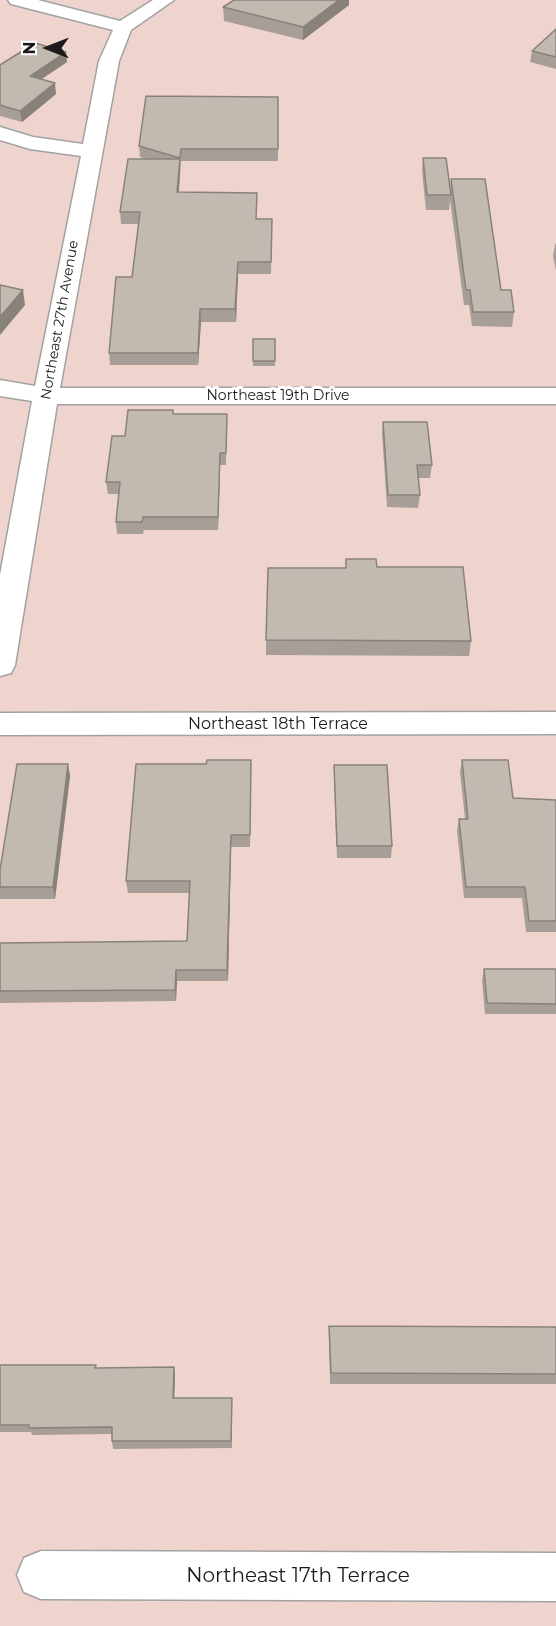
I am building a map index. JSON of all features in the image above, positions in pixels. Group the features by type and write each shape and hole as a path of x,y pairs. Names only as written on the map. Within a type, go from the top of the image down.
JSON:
{"street":[{"path":"17,0 123,27 165,0"},
{"name":"Northeast 27th Avenue","path":"0,665 25,508 90,152 109,62 123,27"},
{"path":"0,134 30,143 90,152"},
{"name":"Northeast 19th Drive","path":"0,388 47,396 556,396"},
{"name":"Northeast 18th Terrace","path":"0,724 556,723"},
{"name":"Northeast 17th Terrace","path":"41,1575 556,1577"}],"shaded area":[{"path":"0,0 556,0 556,1626 0,1626"}],"building":[{"path":"234,0 339,0 303,27 223,7"},
{"path":"556,29 556,57 532,51"},
{"path":"35,43 66,52 30,76 55,83 20,111 0,105 0,65"},
{"path":"146,96 278,97 278,149 181,149 180,158 139,146"},
{"path":"423,158 446,158 451,195 427,195"},
{"path":"128,159 180,159 177,192 257,193 256,219 272,219 271,262 238,262 235,309 200,309 198,353 109,353 116,277 132,277 140,212 120,212"},
{"path":"451,179 485,179 501,290 511,290 514,312 473,312 470,290 466,290"},
{"path":"0,285 23,290 0,317"},
{"path":"253,339 275,339 275,361 253,361"},
{"path":"128,410 173,410 173,414 227,414 226,453 220,453 218,517 143,517 142,522 116,522 120,482 106,482 112,436 125,436"},
{"path":"383,422 427,422 432,465 417,465 420,495 388,495"},
{"path":"346,559 376,559 377,567 463,567 471,641 266,640 268,568 346,568"},
{"path":"207,760 251,760 250,835 231,835 227,970 176,970 175,990 0,991 0,943 187,941 190,881 126,881 136,764 206,764"},
{"path":"462,760 508,760 513,798 556,800 556,921 529,921 525,887 466,887 459,819 468,819"},
{"path":"17,764 68,764 53,887 0,887 0,870"},
{"path":"334,765 387,765 392,846 337,846"},
{"path":"484,969 556,969 556,1004 487,1003"},
{"path":"329,1326 556,1327 556,1374 331,1373"},
{"path":"0,1365 96,1365 95,1368 174,1367 173,1398 232,1398 231,1441 112,1441 112,1427 29,1428 29,1425 0,1425"}]}
